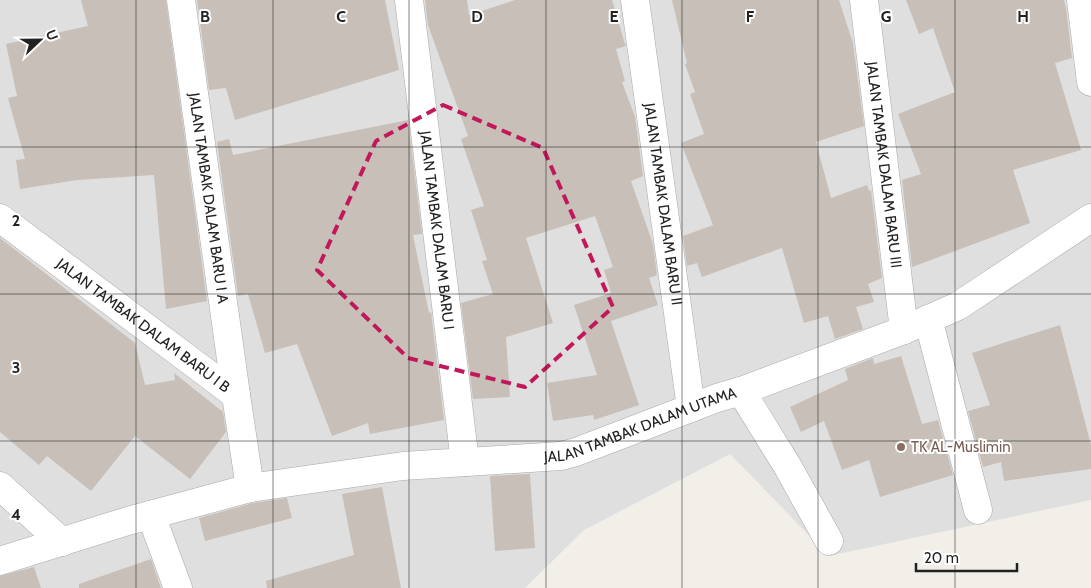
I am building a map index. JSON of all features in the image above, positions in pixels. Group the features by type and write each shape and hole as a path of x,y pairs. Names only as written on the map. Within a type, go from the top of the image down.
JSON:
{"street":[{"name":"JALAN TAMBAK DALAM BARU I A","path":"181,0 236,395"},
{"name":"JALAN TAMBAK DALAM BARU I","path":"409,0 466,462"},
{"name":"JALAN TAMBAK DALAM BARU II","path":"635,0 691,408"},
{"name":"JALAN TAMBAK DALAM BARU III","path":"864,0 904,330"},
{"path":"1081,0 1091,82"},
{"name":"JALAN TAMBAK DALAM BARU I B","path":"0,218 236,395 250,488"},
{"name":"JALAN TAMBAK DALAM UTAMA","path":"0,561 128,520 250,488 402,466 561,456 576,452 904,330 958,306 1091,218"},
{"path":"928,319 978,510"},
{"path":"741,391 788,467 830,541"},
{"path":"0,486 62,542"},
{"path":"151,515 178,588"}],"highlighted area":[{"path":"443,105 543,148 613,307 525,387 408,358 317,270 376,141"}],"shaded area":[{"path":"0,0 1091,0 1091,500 829,556 730,454 584,530 525,588 0,588"}],"building":[{"path":"81,0 166,0 207,301 166,309 154,175 77,180 20,189 16,160 25,159 8,98 17,96 6,44 88,26"},
{"path":"197,0 385,0 399,70 235,120 226,88 209,90"},
{"path":"425,0 467,0 469,15 515,0 612,0 626,46 616,49 625,81 622,82 635,117 643,176 631,181 653,244 657,275 649,278 658,305 611,321 639,405 594,420 593,415 553,421 547,383 597,375 574,305 611,293 604,270 613,267 595,216 526,238 553,323 506,337 510,397 473,399 461,303 493,294 482,261 487,260 471,210 484,206 461,139 468,136 428,25"},
{"path":"672,0 839,0 853,43 864,126 816,142 831,198 867,185 869,191 871,190 882,278 868,284 874,302 856,307 863,329 835,339 828,316 804,323 782,248 702,277 697,263 687,266 683,236 713,225 681,143 704,134 690,94 695,92 685,64 687,63"},
{"path":"906,0 1064,0 1072,58 1055,63 1081,150 1013,170 1030,223 912,267 902,180 921,174 898,114 955,92 933,28 919,34"},
{"path":"408,120 422,234 413,235 429,313 431,312 444,420 370,434 368,423 332,436 297,344 265,353 248,294 238,296 217,142 229,139 233,155"},
{"path":"0,238 135,343 145,385 175,380 174,373 223,412 226,432 190,479 135,436 91,491 47,456 39,465 0,432"},
{"path":"1060,325 1091,445 1091,469 1004,481 1001,462 983,467 968,411 990,405 972,353"},
{"path":"901,356 922,424 938,420 953,475 880,497 869,460 842,470 824,421 801,432 790,407 848,380 845,369 873,358 874,364"},
{"path":"530,474 535,548 495,551 490,476"},
{"path":"382,487 401,588 267,588 266,581 354,555 342,494"},
{"path":"287,498 292,518 205,541 199,518 253,503"},
{"path":"151,559 161,588 79,588 79,584"},
{"path":"34,567 41,588 0,588 0,576"}],"place":[{"name":"TK AL-Muslimin","path":"901,447"}]}
